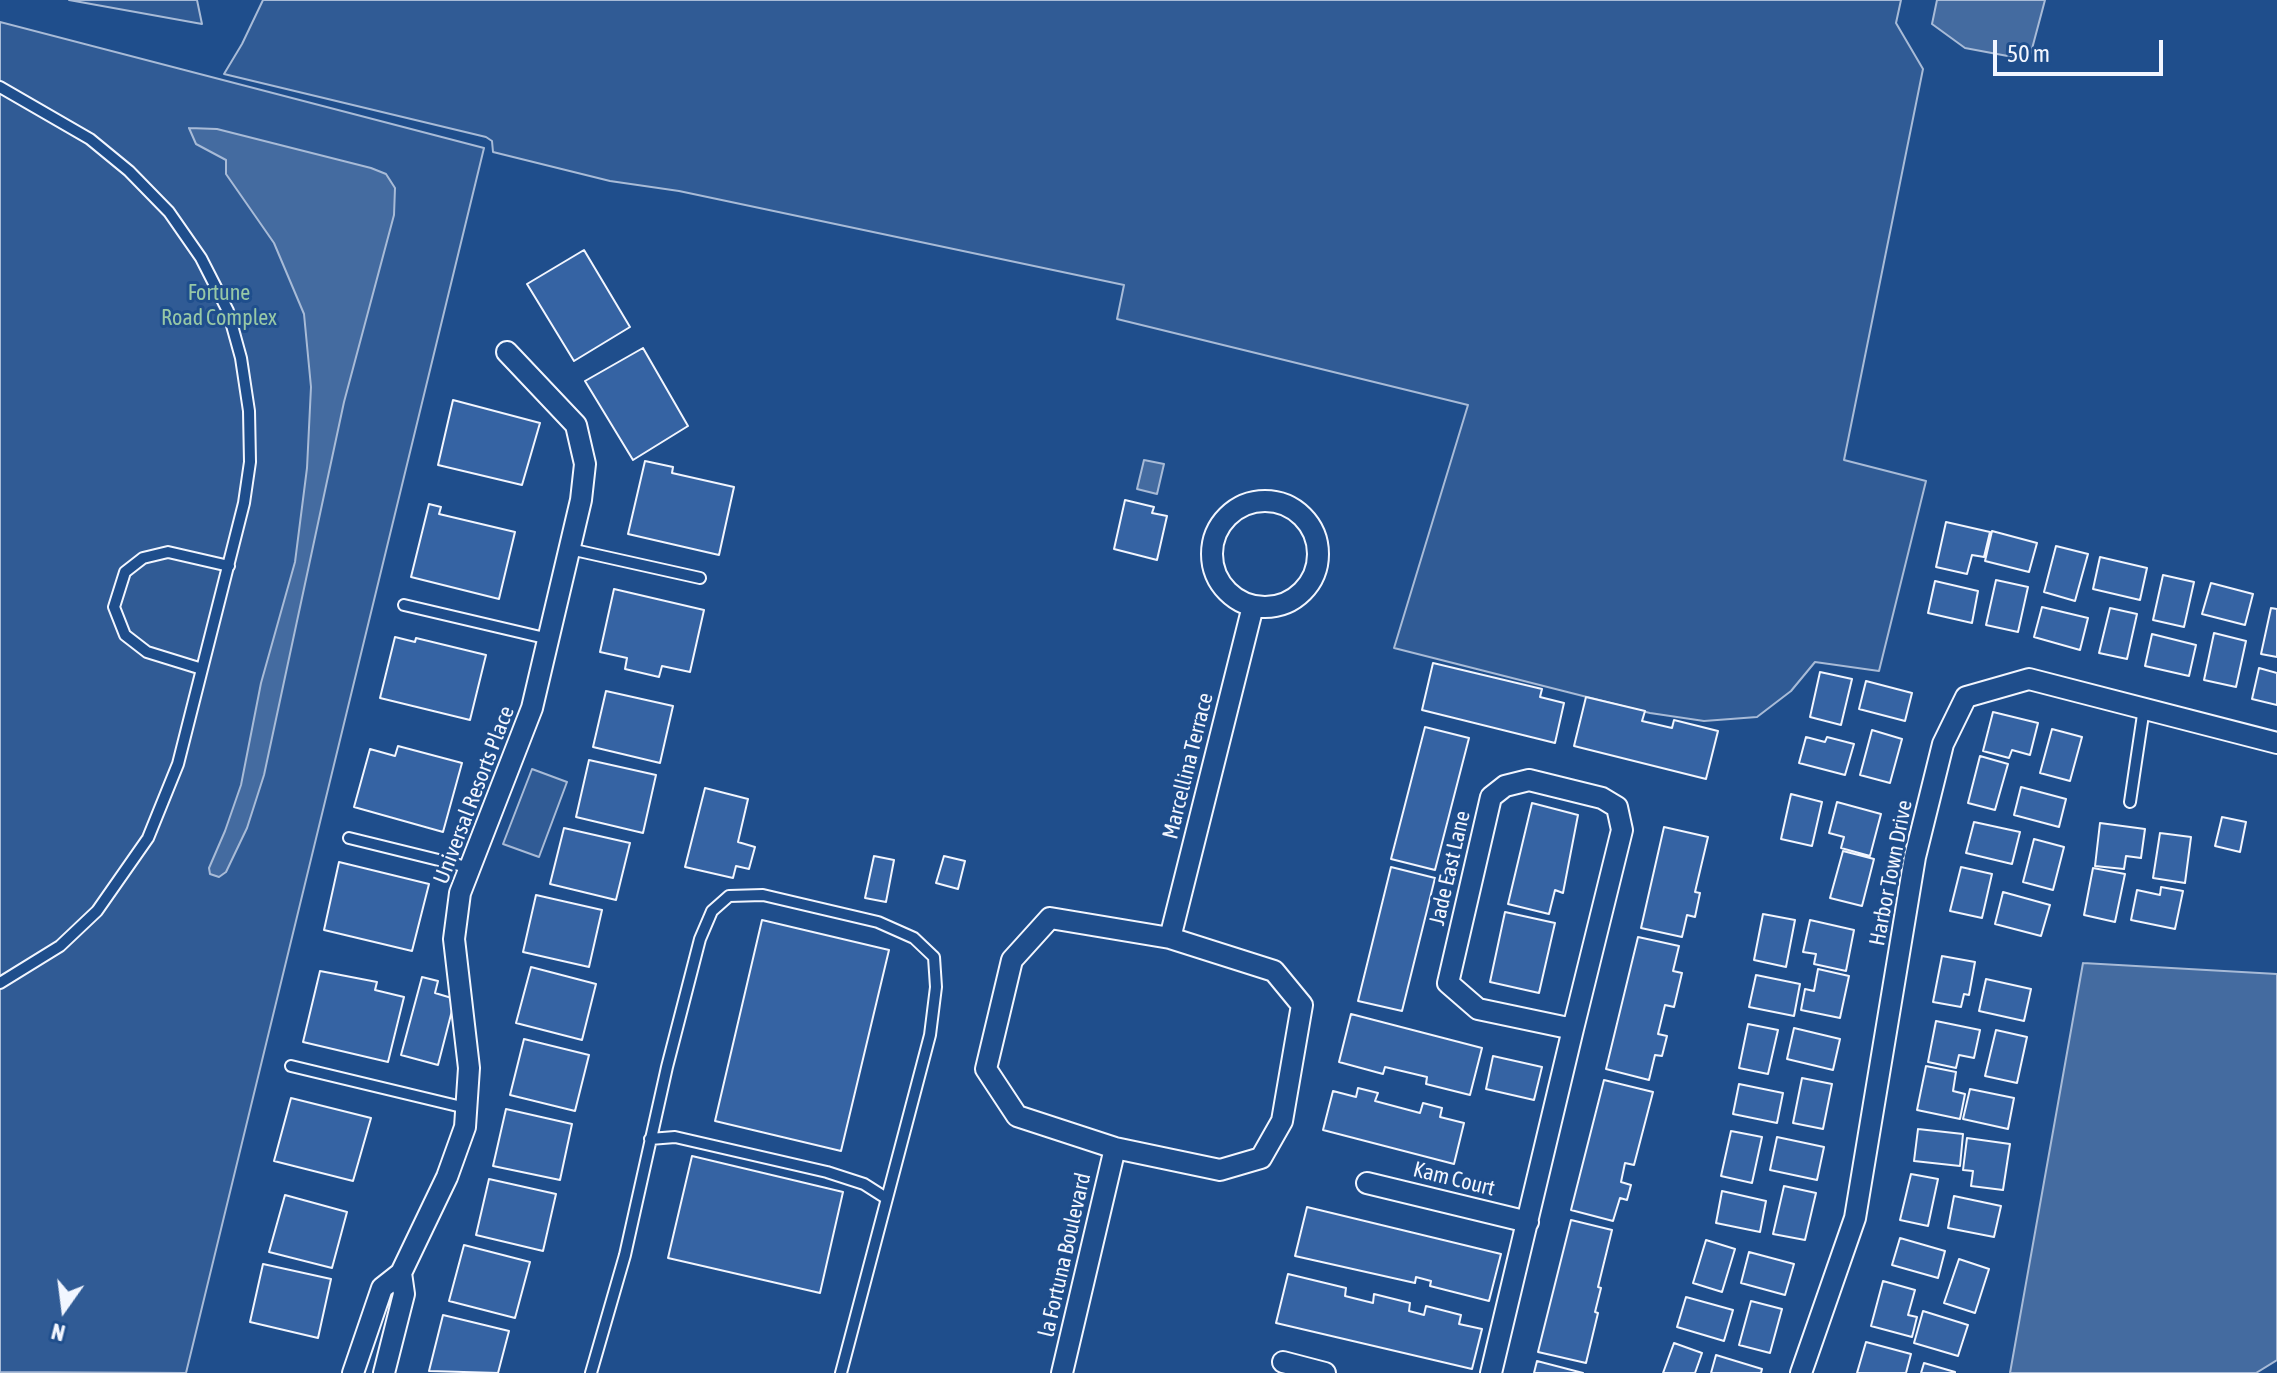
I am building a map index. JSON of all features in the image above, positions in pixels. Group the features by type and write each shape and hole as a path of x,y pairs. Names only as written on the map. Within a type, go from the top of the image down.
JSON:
{"street":[{"name":"Universal Resorts Place","path":"353,1373 382,1288 401,1273 447,1177 465,1127 469,1068 454,939 460,893 532,708 581,500 585,464 576,425 507,352"},
{"path":"1257,501 1275,502 1291,508 1304,518 1314,532 1318,548 1317,565 1311,581 1293,598 1270,607 1253,606 1236,599 1222,586 1214,570 1213,543 1225,519 1239,507 1257,501"},
{"name":"Marcellina Terrace","path":"1170,938 1253,606"},
{"name":"Harbor Town Drive","path":"1801,1373 1855,1218 1915,857 1943,744 1966,697 2029,679 2277,743"},
{"name":"Jade East Lane","path":"1491,1373 1622,830 1617,807 1602,798 1529,780 1505,786 1491,797 1448,983 1478,1009 1573,1029"},
{"name":"la Fortuna Boulevard","path":"1050,918 1170,938 1274,971 1302,1005 1282,1121 1261,1158 1220,1170 1115,1148 1017,1116 986,1069 1012,960 1050,918"},
{"name":"la Fortuna Boulevard","path":"1062,1373 1115,1148"},
{"name":"Kam Court","path":"1367,1183 1528,1222"},
{"name":"Universal Resorts Place","path":"384,1373 404,1294 401,1273"},
{"path":"1283,1362 1325,1373"}],"lane":[{"path":"0,87 90,139 129,171 169,212 201,258 228,311 241,358 249,411 250,462 229,566 178,764 148,838 97,911 60,946 0,983"},
{"path":"570,549 700,578"},
{"path":"202,669 147,652 125,635 114,607 125,572 143,558 168,552 229,566"},
{"path":"404,605 549,639"},
{"path":"2130,802 2144,708"},
{"path":"349,838 471,868"},
{"path":"591,1373 625,1255 650,1139 700,939 712,911 729,896 763,895 878,922 914,938 934,957 936,987 930,1035 841,1373"},
{"path":"291,1066 466,1108"},
{"path":"650,1139 675,1137 827,1172 864,1184 886,1198"},
{"path":"373,1320 396,1325"}],"shaded area":[{"path":"69,0 197,0 202,24"},
{"path":"263,0 1901,0 1896,23 1923,69 1844,460 1926,481 1879,671 1815,662 1791,691 1757,717 1704,721 1650,713 1394,648 1468,405 1117,319 1124,285 679,191 610,181 493,152 492,141 486,137 224,74"},
{"path":"1937,0 2045,0 2029,60 1965,48 1932,24"},
{"name":"Fortune Road Complex","path":"0,22 484,148 186,1373 0,1372"},
{"path":"189,128 217,129 371,168 386,174 395,188 394,215 344,402 264,775 247,828 226,872 219,877 210,874 209,868 241,785 261,683 295,562 307,468 311,387 304,314 274,243 226,174 226,160 196,144"},
{"path":"1144,460 1164,464 1157,494 1137,489"},
{"path":"532,769 567,782 539,857 503,844"},
{"path":"2083,963 2277,974 2277,1360 2256,1373 2010,1373"}],"building":[{"path":"584,250 630,327 574,361 527,284"},
{"path":"643,348 688,426 633,460 585,381"},
{"path":"453,400 540,423 522,485 438,465"},
{"path":"645,461 673,467 672,473 734,487 719,555 628,534"},
{"path":"1125,500 1154,507 1152,513 1167,516 1157,560 1114,549"},
{"path":"429,504 441,507 439,514 515,532 499,599 411,577"},
{"path":"1946,522 1990,532 1984,557 1972,555 1967,574 1936,567"},
{"path":"1992,531 2037,543 2029,572 1985,561"},
{"path":"2056,546 2088,554 2075,601 2044,592"},
{"path":"2100,557 2147,568 2140,600 2093,589"},
{"path":"2163,575 2194,582 2184,627 2153,620"},
{"path":"1996,580 2028,587 2018,632 1986,625"},
{"path":"1935,581 1978,591 1972,623 1928,613"},
{"path":"2211,583 2253,594 2245,625 2202,614"},
{"path":"614,589 704,610 690,672 662,666 659,677 625,669 627,658 600,652"},
{"path":"2042,607 2088,618 2080,650 2034,637"},
{"path":"2110,608 2137,614 2127,659 2099,653"},
{"path":"2271,608 2277,609 2277,657 2261,654"},
{"path":"2214,633 2246,641 2236,687 2204,680"},
{"path":"2152,634 2196,645 2189,676 2145,666"},
{"path":"395,637 415,642 416,638 486,655 470,720 380,698"},
{"path":"1433,663 1542,689 1540,697 1564,703 1555,743 1422,710"},
{"path":"2259,668 2277,673 2277,705 2252,699"},
{"path":"1820,672 1852,679 1841,725 1810,717"},
{"path":"1866,681 1912,693 1905,721 1859,709"},
{"path":"606,691 673,706 660,763 593,747"},
{"path":"1586,697 1645,711 1642,721 1672,728 1674,720 1718,731 1706,779 1574,746"},
{"path":"1993,712 2038,723 2030,755 2012,750 2009,758 1983,751"},
{"path":"1425,727 1469,738 1435,870 1391,859"},
{"path":"2052,729 2082,737 2070,781 2040,773"},
{"path":"1872,730 1902,739 1890,783 1860,775"},
{"path":"1806,737 1825,742 1827,737 1854,744 1845,775 1799,763"},
{"path":"398,746 462,763 443,832 354,807 370,749 395,756"},
{"path":"1980,756 2008,764 1995,810 1968,803"},
{"path":"589,760 656,775 643,833 576,817"},
{"path":"2021,787 2066,799 2059,827 2014,815"},
{"path":"705,788 748,799 738,842 755,847 749,869 736,866 733,878 685,867"},
{"path":"1791,794 1822,802 1812,846 1781,839"},
{"path":"1837,802 1881,814 1870,856 1841,848 1844,837 1829,833"},
{"path":"1532,803 1578,815 1563,893 1555,890 1549,914 1508,904"},
{"path":"2222,817 2246,822 2240,852 2215,846"},
{"path":"1974,822 2020,832 2012,864 1966,853"},
{"path":"2100,823 2145,829 2141,858 2126,856 2124,869 2095,866"},
{"path":"1664,827 1708,837 1695,892 1700,893 1695,917 1687,915 1682,937 1641,928"},
{"path":"564,828 630,843 616,900 550,884"},
{"path":"2160,833 2191,837 2185,883 2153,878"},
{"path":"2034,839 2064,847 2053,890 2023,882"},
{"path":"1843,851 1874,859 1862,906 1830,898"},
{"path":"874,856 894,860 886,902 865,898"},
{"path":"944,856 965,861 958,889 936,883"},
{"path":"339,862 429,884 412,951 324,930"},
{"path":"1391,867 1435,878 1402,1011 1358,1001"},
{"path":"1961,867 1992,874 1982,918 1950,911"},
{"path":"2093,868 2125,874 2115,922 2084,915"},
{"path":"2161,887 2183,891 2175,929 2131,920 2137,890 2160,895"},
{"path":"2003,892 2050,905 2041,936 1995,924"},
{"path":"536,895 602,910 589,967 523,952"},
{"path":"1505,912 1555,923 1539,993 1490,982"},
{"path":"1763,914 1795,920 1786,967 1754,960"},
{"path":"762,920 889,950 841,1151 715,1121"},
{"path":"1810,920 1854,930 1846,971 1814,964 1816,954 1803,952"},
{"path":"1638,937 1679,946 1673,971 1682,973 1674,1007 1665,1005 1658,1034 1667,1036 1662,1056 1655,1055 1649,1080 1606,1069"},
{"path":"1942,956 1975,962 1969,995 1964,994 1961,1007 1933,1002"},
{"path":"531,967 596,984 582,1040 516,1023"},
{"path":"1818,969 1849,976 1840,1018 1801,1010 1805,989 1814,991"},
{"path":"320,971 377,982 375,990 404,997 388,1062 303,1042"},
{"path":"1756,975 1800,984 1794,1016 1749,1007"},
{"path":"422,977 438,981 435,993 455,999 438,1065 401,1055"},
{"path":"1986,979 2031,989 2024,1021 1979,1011"},
{"path":"1351,1014 1482,1048 1470,1095 1426,1084 1427,1077 1385,1067 1383,1074 1339,1062"},
{"path":"1936,1021 1980,1030 1974,1058 1959,1055 1956,1068 1928,1062"},
{"path":"1748,1024 1778,1030 1768,1074 1739,1068"},
{"path":"1794,1028 1840,1039 1833,1070 1787,1059"},
{"path":"1996,1030 2027,1037 2017,1083 1985,1076"},
{"path":"524,1039 589,1055 575,1111 510,1095"},
{"path":"1493,1056 1542,1067 1534,1100 1486,1089"},
{"path":"1926,1066 1956,1072 1953,1091 1965,1094 1960,1119 1917,1110"},
{"path":"1802,1078 1832,1084 1823,1129 1793,1123"},
{"path":"1604,1080 1653,1092 1634,1165 1625,1163 1621,1182 1631,1185 1627,1200 1620,1198 1613,1221 1571,1210"},
{"path":"1739,1084 1783,1093 1777,1123 1733,1114"},
{"path":"1358,1088 1378,1093 1375,1101 1420,1113 1423,1103 1442,1108 1440,1117 1464,1123 1454,1164 1323,1130 1333,1091 1356,1097"},
{"path":"1970,1089 2014,1098 2008,1129 1963,1119"},
{"path":"291,1098 371,1118 353,1181 274,1161"},
{"path":"506,1109 572,1124 560,1180 493,1166"},
{"path":"1918,1129 1963,1134 1960,1166 1914,1161"},
{"path":"1731,1131 1762,1137 1752,1183 1721,1176"},
{"path":"1777,1137 1824,1147 1817,1180 1770,1170"},
{"path":"1967,1138 2010,1144 2003,1190 1971,1186 1973,1171 1963,1170"},
{"path":"692,1156 843,1192 820,1293 668,1258"},
{"path":"1911,1174 1938,1179 1928,1226 1900,1220"},
{"path":"489,1179 556,1194 543,1251 476,1235"},
{"path":"1784,1186 1816,1193 1805,1240 1773,1234"},
{"path":"1722,1191 1766,1201 1760,1232 1716,1223"},
{"path":"285,1195 347,1212 332,1268 269,1252"},
{"path":"1954,1196 2001,1206 1994,1237 1948,1228"},
{"path":"1307,1207 1501,1254 1489,1301 1430,1286 1431,1281 1416,1277 1415,1283 1295,1256"},
{"path":"1571,1220 1612,1230 1598,1287 1601,1288 1595,1312 1598,1313 1586,1363 1538,1352"},
{"path":"1900,1238 1945,1251 1938,1278 1892,1265"},
{"path":"1706,1240 1735,1249 1722,1292 1693,1283"},
{"path":"464,1245 530,1262 515,1318 449,1301"},
{"path":"1749,1252 1794,1264 1785,1295 1741,1283"},
{"path":"1959,1259 1989,1269 1975,1313 1944,1303"},
{"path":"263,1264 331,1279 318,1338 250,1322"},
{"path":"1288,1274 1346,1288 1345,1296 1373,1303 1374,1294 1410,1303 1409,1311 1424,1315 1426,1306 1461,1315 1459,1324 1482,1329 1472,1369 1276,1323"},
{"path":"1883,1281 1915,1290 1908,1315 1917,1317 1912,1337 1871,1326"},
{"path":"1686,1297 1733,1310 1724,1341 1677,1327"},
{"path":"1751,1301 1782,1309 1770,1353 1739,1345"},
{"path":"1923,1311 1968,1325 1958,1356 1914,1343"},
{"path":"443,1315 509,1331 498,1373 429,1371"},
{"path":"1866,1342 1911,1354 1906,1373 1857,1373"},
{"path":"1674,1343 1702,1353 1695,1373 1663,1373"},
{"path":"1716,1355 1762,1369 1761,1373 1711,1373"},
{"path":"1537,1361 1583,1373 1534,1373"},
{"path":"1924,1363 1955,1372 1955,1373 1921,1373"}]}
